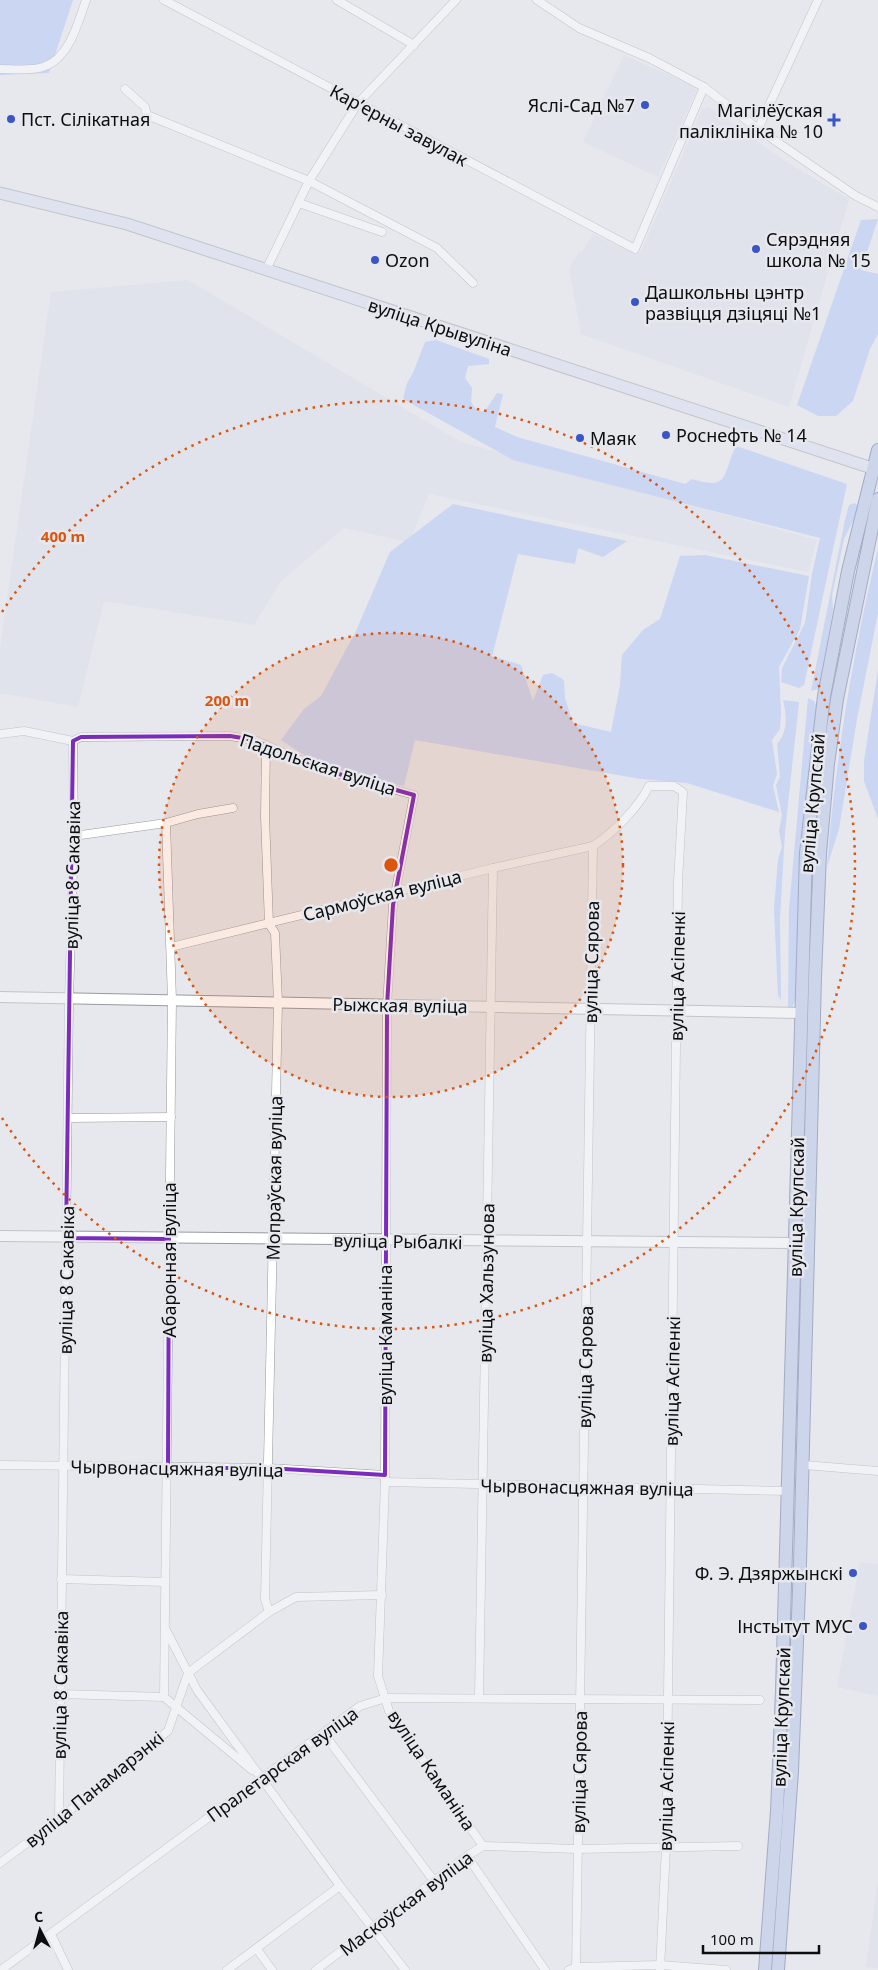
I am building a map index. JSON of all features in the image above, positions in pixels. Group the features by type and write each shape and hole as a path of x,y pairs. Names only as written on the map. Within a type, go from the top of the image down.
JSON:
{"main road":[{"name":"вуліца Крывуліна","path":"0,193 127,224 875,469"},
{"name":"вуліца Крупскай","path":"765,1970 778,1803 789,1491 800,1013 806,853 815,761 824,696 848,571 875,469 878,450"},
{"name":"вуліца Крупскай","path":"778,1970 792,1762 804,1465 815,968 821,843 828,764 837,699 878,499"}],"street":[{"path":"0,69 42,68 56,61 75,33 86,0"},
{"name":"Карʼерны завулак","path":"164,0 635,249 704,87"},
{"path":"337,0 414,44"},
{"path":"266,270 309,181 358,103 456,0"},
{"path":"537,0 578,28 649,58 704,87 758,129 856,196 878,207"},
{"path":"758,129 818,0"},
{"path":"124,89 145,107 147,115 309,181 437,248 473,283"},
{"path":"299,203 382,232"},
{"path":"0,734 24,731 73,741"},
{"name":"Падольская вуліца","path":"73,741 81,737 230,736 266,745 321,769 414,795"},
{"name":"вуліца 8 Сакавіка","path":"59,1819 69,999 74,836 73,741"},
{"name":"Мопраўская вуліца","path":"266,745 265,816 268,924 275,933 278,1002 265,1600 269,1612"},
{"name":"вуліца Асіпенкі","path":"593,846 606,838 645,795 649,786 674,786 683,792 678,882 666,1847 660,1967"},
{"name":"вуліца Каманіна","path":"414,795 394,905 387,1006 385,1478 378,1676 389,1711 483,1846"},
{"path":"74,836 166,823 198,814 233,808"},
{"name":"Абаронная вуліца","path":"164,1697 172,1000 166,823"},
{"name":"Сармоўская вуліца","path":"171,947 492,868 593,846"},
{"name":"вуліца Сярова","path":"574,1969 578,1849 593,846"},
{"name":"вуліца Хальзунова","path":"479,1698 492,868"},
{"name":"Рыжская вуліца","path":"0,997 800,1013"},
{"path":"68,1118 171,1117"},
{"name":"вуліца Рыбалкі","path":"0,1236 587,1243 796,1243"},
{"name":"Чырвонасцяжная вуліца","path":"0,1465 268,1468 482,1485 789,1491"},
{"path":"804,1465 878,1471"},
{"path":"61,1579 164,1582"},
{"path":"188,1673 269,1612 296,1597 382,1595"},
{"path":"164,1627 197,1690 340,1886 374,1928 404,1970"},
{"name":"вуліца Панамарэнкі","path":"0,1863 59,1819 168,1730 178,1707 188,1673"},
{"path":"60,1694 164,1697 262,1779"},
{"name":"Пралетарская вуліца","path":"1,1970 360,1706 386,1698 668,1698 760,1700"},
{"path":"324,1734 434,1881"},
{"name":"Маскоўская вуліца","path":"316,1970 467,1856 483,1846 578,1849 738,1846"},
{"name":"вуліца Каманіна","path":"467,1856 545,1970"},
{"path":"227,1970 340,1886"},
{"path":"51,1934 68,1970"},
{"path":"256,1949 272,1970"},
{"path":"574,1969 660,1967 726,1970"}],"highlighted area":[{"path":"230,736 254,740 321,769 414,795 393,905 387,1006 385,1475 268,1468 168,1468 169,1239 66,1238 73,741 81,737"}],"shaded area":[{"path":"0,0 73,0 49,73 0,75"},
{"name":"Яслі-Сад №7","path":"624,55 695,87 696,91 658,177 583,142"},
{"name":"Сярэдняя школа № 15","path":"709,107 785,161 849,199 789,407 581,334 569,269 593,234 626,250 641,252 702,109"},
{"path":"878,219 861,270 878,274 878,334 870,349 853,401 836,416 818,416 797,405 861,220"},
{"path":"188,280 461,442 817,540 808,572 429,494 409,542 344,528 281,581 254,625 104,601 78,707 0,693 0,648 51,292"},
{"path":"436,340 489,359 489,364 468,366 465,378 472,388 471,402 477,411 485,411 497,393 503,394 495,427 517,437 685,484 692,479 713,483 719,481 726,472 736,446 847,484 804,685 799,688 781,682 782,668 805,623 812,574 820,538 513,460 403,399 407,383 425,342"},
{"path":"855,503 857,505 856,515 844,539 832,595 833,610 820,684 818,689 811,691 845,520 849,505"},
{"path":"453,504 627,541 603,557 578,548 575,564 518,554 492,656 521,665 533,701 543,675 552,673 564,680 565,698 573,723 611,732 620,685 622,655 643,630 660,619 680,556 705,555 809,576 800,629 779,667 780,729 772,740 777,774 773,786 779,812 687,783 641,779 415,740 404,786 330,772 281,740 304,709 321,696 356,631 390,552"},
{"path":"878,548 878,613 857,719 839,829 827,867 830,827 846,706"},
{"path":"878,670 878,819 864,781 864,761"},
{"path":"808,698 814,701 817,707 804,812 795,1000 792,1009 788,1010 789,909"},
{"path":"783,700 799,702 785,832 780,919 781,1000 778,995 774,909 778,859 782,847 779,831 782,815 776,785 780,777 777,744 781,739 786,723"},
{"name":"Інстытут МУС","path":"860,1562 878,1564 878,1696 837,1687"},
{"path":"878,1879 878,1968 866,1967"}],"place":[{"name":"Яслі-Сад №7","path":"645,105"},
{"name":"Пст. Сілікатная","path":"11,119"},
{"name":"Магілёўская паліклініка № 10","path":"834,120"},
{"name":"Сярэдняя школа № 15","path":"756,249"},
{"name":"Ozon","path":"375,260"},
{"name":"Дашкольны цэнтр развіцця дзіцяці №1","path":"635,302"},
{"name":"Роснефть № 14","path":"666,435"},
{"name":"Маяк","path":"580,438"},
{"name":"Ф. Э. Дзяржынскі","path":"853,1573"},
{"name":"Інстытут МУС","path":"863,1626"}]}
